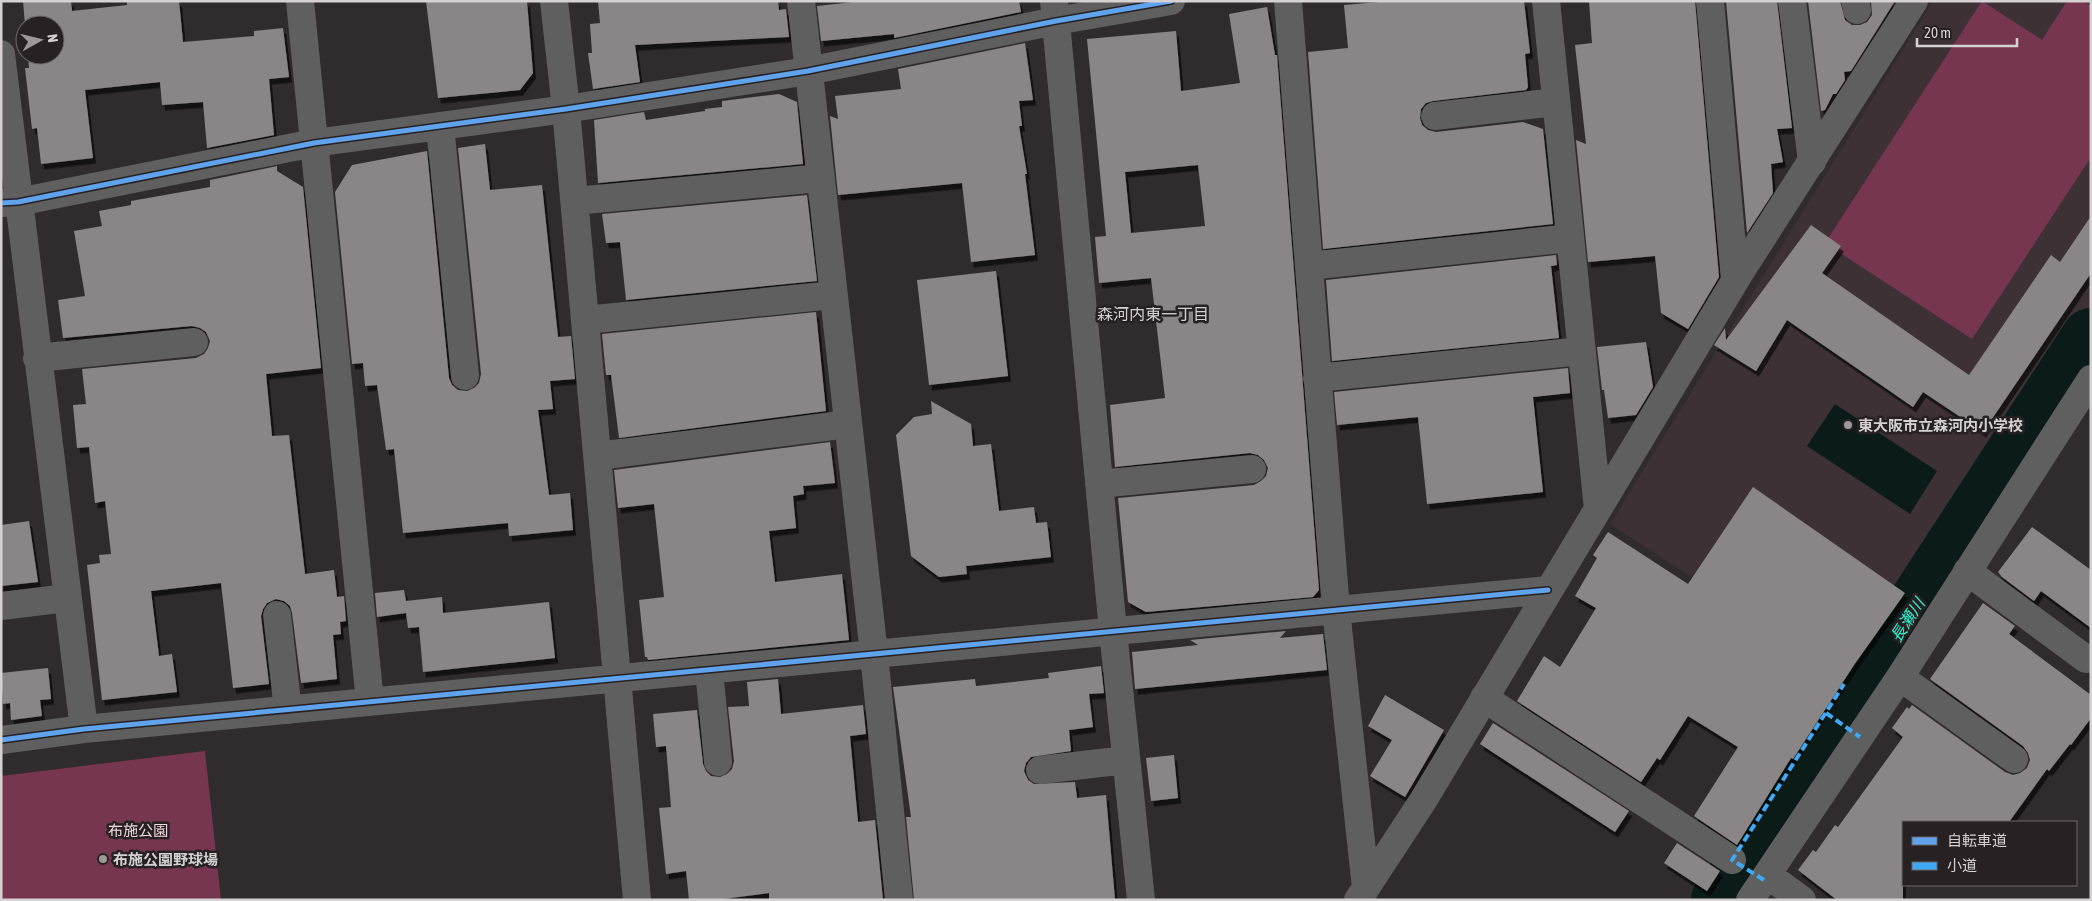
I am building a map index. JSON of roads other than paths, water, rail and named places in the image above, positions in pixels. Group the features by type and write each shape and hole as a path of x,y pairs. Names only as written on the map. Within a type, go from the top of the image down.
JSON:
{"street":[{"path":"300,1 370,702"},
{"path":"554,1 586,320 637,900"},
{"path":"801,1 874,654 899,900"},
{"path":"10,203 314,143 566,109 808,71 1055,11 1171,1"},
{"path":"1288,1 1336,610 1362,894"},
{"path":"1546,1 1598,509"},
{"path":"1710,1 1735,280"},
{"path":"1792,1 1812,162"},
{"path":"1362,894 1424,799 1735,280 1914,1"},
{"path":"1055,11 1113,631 1141,900"},
{"path":"1,54 10,203 37,358 84,730"},
{"path":"1435,116 1556,102"},
{"path":"440,126 465,376"},
{"path":"575,201 820,178"},
{"path":"1309,266 1570,238"},
{"path":"586,320 833,295"},
{"path":"37,358 194,342"},
{"path":"1317,378 1581,351"},
{"path":"1750,900 1900,677 2091,379"},
{"path":"598,456 848,424"},
{"path":"1100,484 1252,469"},
{"path":"1967,571 2086,659"},
{"path":"1,740 370,702 1548,590"},
{"path":"1,606 67,598"},
{"path":"277,615 288,710"},
{"path":"709,670 718,762"},
{"path":"1900,677 2014,759"},
{"path":"1484,698 1732,860"},
{"path":"1040,770 1126,760"},
{"path":"1768,875 1802,900"}],"waterway":[{"name":"長瀬川","path":"1721,900 1757,851 2091,338"}],"place":[{"name":"東大阪市立森河内小学校","path":"1848,425"},
{"name":"布施公園野球場","path":"103,859"}],"district":[{"name":"森河内東一丁目","path":"1153,314"}],"park label":[{"name":"布施公園","path":"138,830"}]}
